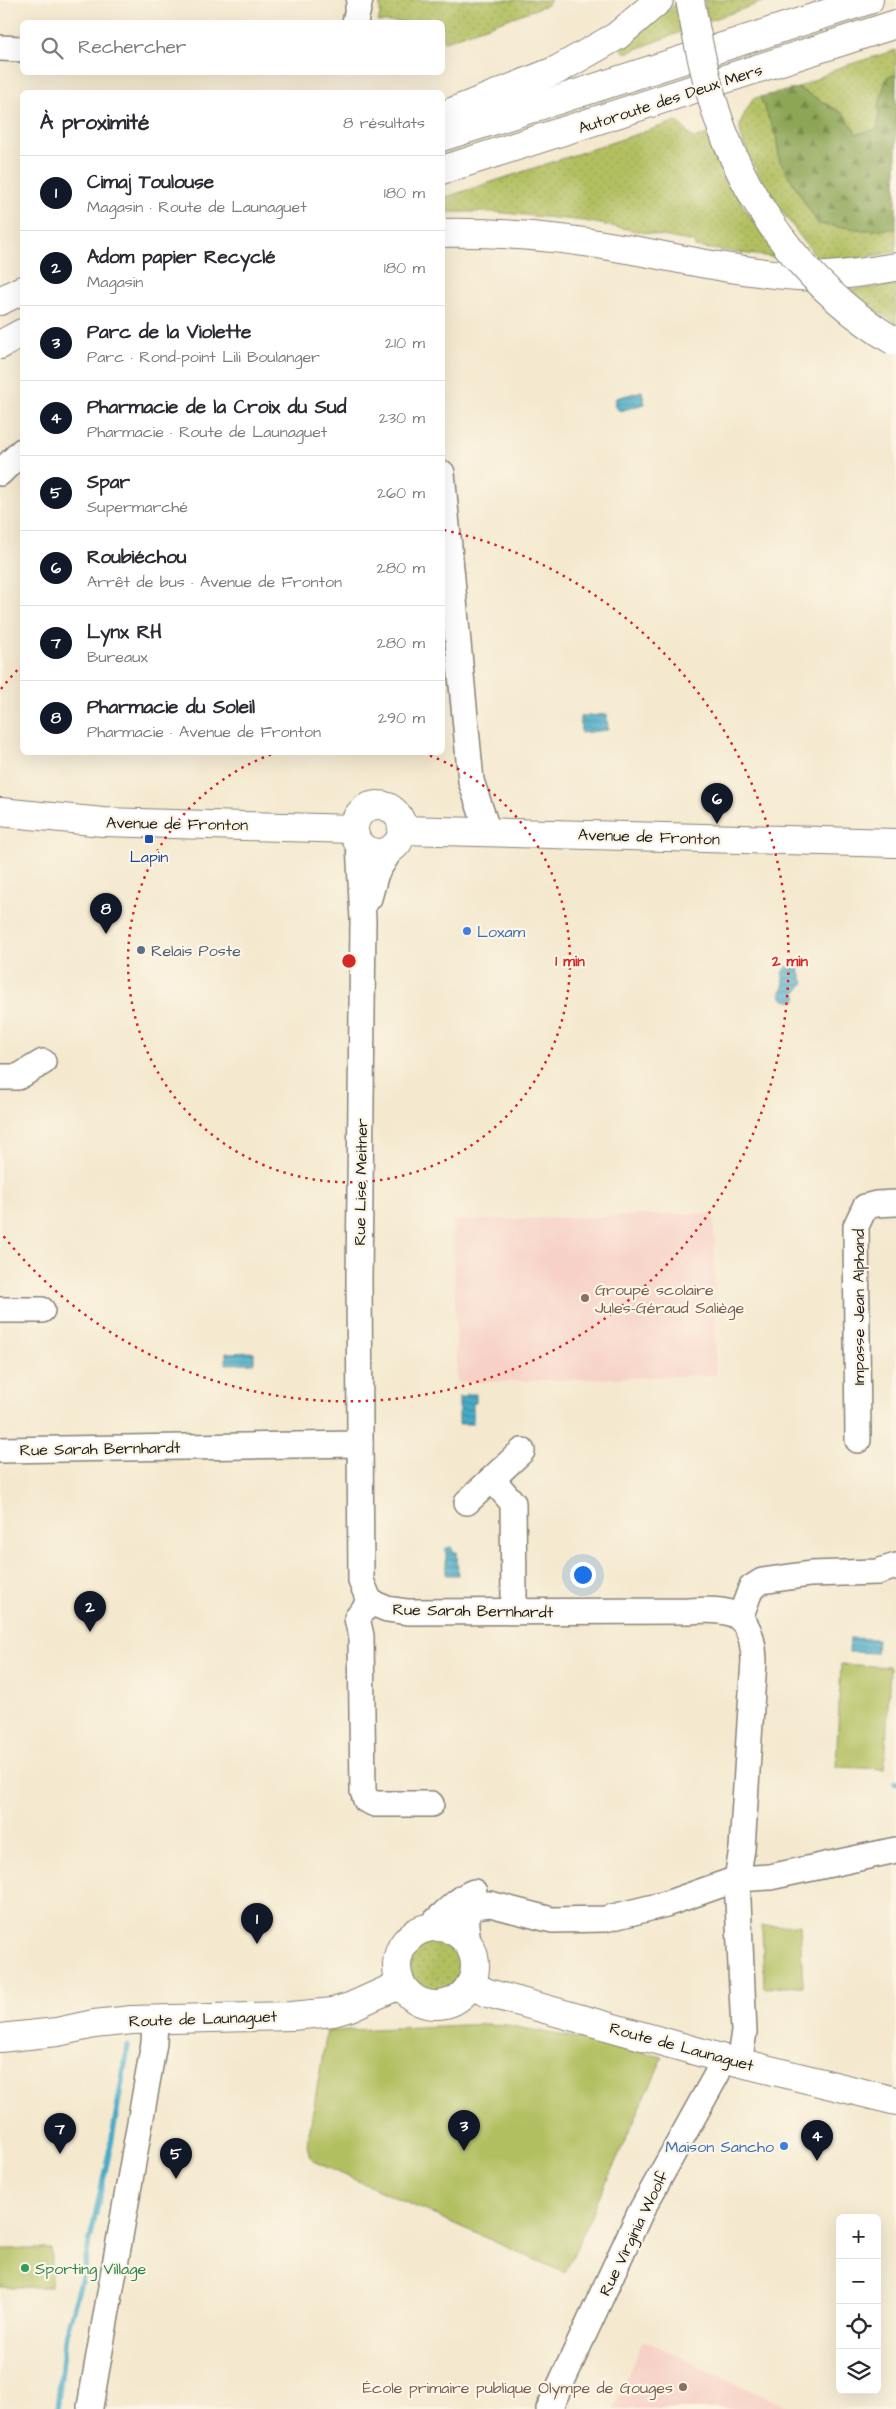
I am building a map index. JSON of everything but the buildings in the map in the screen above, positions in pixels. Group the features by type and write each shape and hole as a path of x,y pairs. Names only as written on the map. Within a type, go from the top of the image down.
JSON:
{"main road":[{"path":"445,115 557,70 617,36 659,0"},
{"path":"690,0 708,80 722,128 753,195 791,251 819,284 843,306 895,342"},
{"name":"Autoroute des Deux Mers","path":"445,136 869,0"},
{"name":"Autoroute des Deux Mers","path":"445,169 896,24"},
{"path":"445,233 514,233 618,247 746,271 800,276 853,273 896,267"},
{"path":"0,301 20,291"},
{"path":"0,345 20,334"},
{"path":"0,357 20,349"},
{"path":"379,805 387,806 398,815 397,840 373,852 368,851 357,836 356,821 365,809 379,805"},
{"name":"Avenue de Fronton","path":"0,812 103,822 357,836"},
{"name":"Avenue de Fronton","path":"397,840 488,832 896,844"},
{"path":"446,1928 458,1934 468,1944 475,1961 474,1974 470,1985 459,1998 449,2003 438,2005 426,2004 416,2000 401,1984 397,1968 400,1951 410,1937 426,1929 446,1928"},
{"name":"Route de Launaguet","path":"0,2038 57,2032 118,2021 292,2016 333,2012 350,2007 401,1984"},
{"name":"Route de Launaguet","path":"470,1985 488,1993 730,2060 896,2101"}],"street":[{"path":"355,20 360,0"},
{"path":"0,48 20,49"},
{"path":"0,473 20,453"},
{"path":"445,505 471,781 488,832"},
{"name":"Rue Lise Meitner","path":"357,836 363,920 359,1280 360,1444"},
{"name":"Rue Lise Meitner","path":"363,920 376,873 397,840"},
{"path":"0,1077 18,1077 44,1062"},
{"name":"Impasse Jean Alphand","path":"858,1440 856,1226 865,1207 876,1204 896,1203"},
{"path":"0,1310 42,1310"},
{"name":"Rue Sarah Bernhardt","path":"0,1450 360,1444 361,1581 370,1602 387,1609 408,1612 717,1609 731,1612 740,1618"},
{"path":"467,1502 522,1451"},
{"path":"492,1479 513,1503 514,1596 512,1611"},
{"path":"737,1879 742,1849 754,1660 750,1631 740,1618 751,1588 762,1581 810,1574 876,1572 896,1566"},
{"path":"370,1602 357,1618 361,1636 363,1791 366,1800 375,1804 431,1804"},
{"path":"468,1944 465,1917 474,1906 490,1904 552,1920 605,1919 666,1904 737,1879 770,1877 896,1850"},
{"name":"Rue Virginia Woolf","path":"549,2409 641,2212 709,2088 730,2060 744,2032 737,1879"},
{"path":"426,1929 444,1916 463,1898 481,1890 505,1892 538,1916"},
{"path":"96,2408 154,2042 154,2019"}],"shaded area":[{"name":"Groupe scolaire Jules-Géraud Saliège","path":"714,1213 716,1375 457,1383 453,1221"},
{"name":"École primaire publique Olympe de Gouges","path":"643,2340 696,2363 695,2366 793,2409 613,2409"}],"green space":[{"path":"380,0 551,0 547,5 445,41 445,20 379,20"},
{"path":"704,0 769,0 708,21"},
{"path":"677,3 681,32 626,53 621,49"},
{"path":"896,50 896,75 887,77 879,105 878,129 857,134 844,114 798,88 838,68"},
{"path":"896,75 896,229 865,230 818,224 780,161 776,136 760,97 798,88 844,114 857,134 878,129 879,105 887,77"},
{"path":"760,97 776,136 780,161 818,224 865,230 896,229 896,252 847,260 817,258 797,232 758,173 742,138 740,126 742,119 753,98"},
{"path":"677,121 694,139 710,133 741,203 779,258 695,247 694,242 585,221 494,212 445,212 445,197"},
{"path":"896,285 896,323 871,308 850,290"},
{"path":"841,1664 890,1667 885,1769 836,1767"},
{"path":"800,1925 803,1986 764,1988 762,1926"},
{"path":"437,1941 451,1945 459,1953 463,1967 459,1981 451,1989 437,1993 423,1989 415,1981 411,1967 415,1953 423,1945"},
{"path":"487,2024 506,2025 620,2046 663,2057 565,2273 315,2162 310,2157 307,2145 327,2031"},
{"name":"Sporting Village","path":"0,2249 51,2249 51,2287 0,2287"}],"water":[{"path":"642,391 645,404 620,411 614,406 616,398"},
{"path":"607,714 608,730 581,733 580,717"},
{"path":"788,966 798,968 804,983 796,993 798,998 794,1002 784,1000 780,995 784,983 782,972"},
{"path":"254,1352 254,1363 226,1364 226,1353"},
{"path":"466,1394 476,1394 476,1403 473,1403 473,1424 459,1424 459,1397 465,1397"},
{"path":"451,1547 454,1552 457,1552 458,1575 446,1575 446,1548"},
{"path":"850,1638 877,1639 876,1653 849,1652"}],"waterway":[{"path":"57,2409 66,2334 80,2285 111,2144 128,2046"}],"place":[{"name":"Roubiéchou","path":"717,824"},
{"name":"Lapin","path":"149,839"},
{"name":"Loxam","path":"467,931"},
{"name":"Pharmacie du Soleil","path":"106,934"},
{"name":"Relais Poste","path":"141,950"},
{"name":"Groupe scolaire Jules-Géraud Saliège","path":"585,1298"},
{"name":"Adom papier Recyclé","path":"90,1632"},
{"name":"Cimaj Toulouse","path":"257,1944"},
{"name":"Maison Sancho","path":"784,2146"},
{"name":"Parc de la Violette","path":"464,2151"},
{"name":"Lynx RH","path":"60,2154"},
{"name":"Pharmacie de la Croix du Sud","path":"817,2161"},
{"name":"Spar","path":"176,2179"},
{"name":"Sporting Village","path":"25,2268"},
{"name":"École primaire publique Olympe de Gouges","path":"683,2387"}]}
